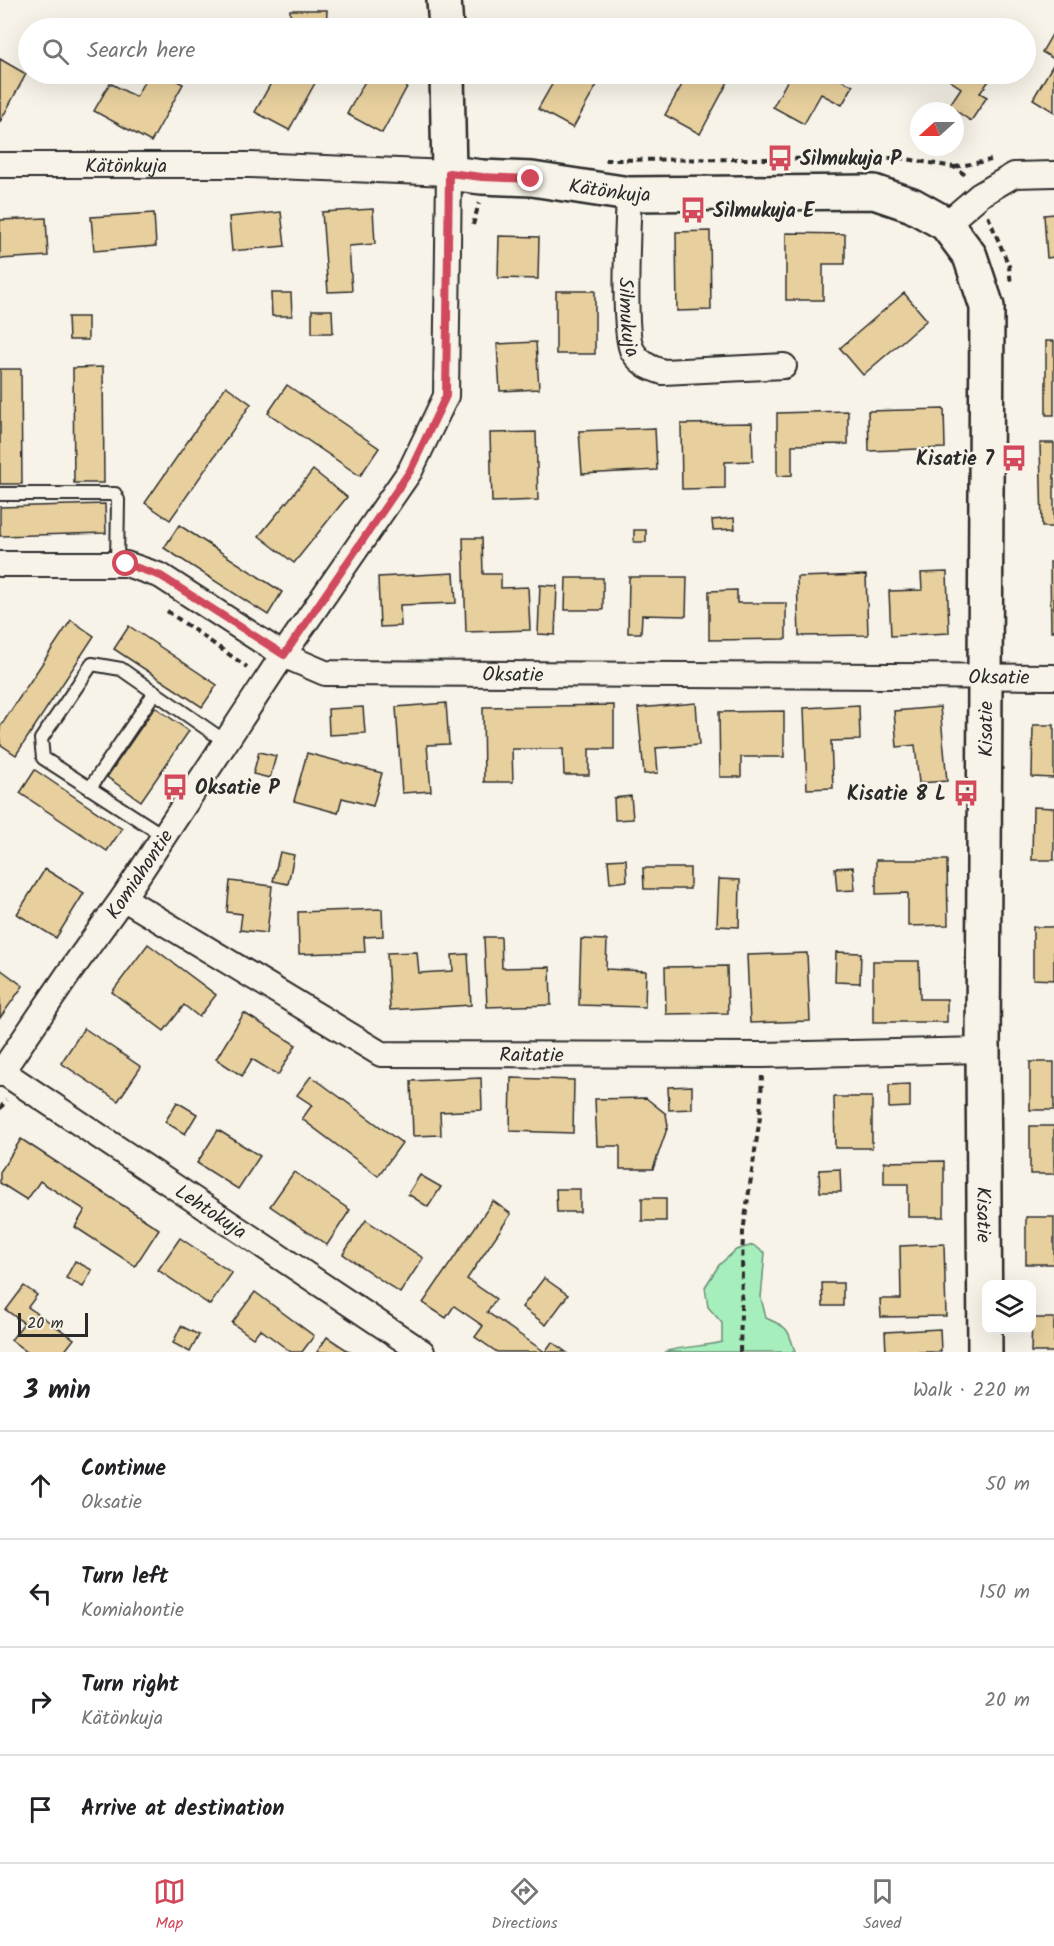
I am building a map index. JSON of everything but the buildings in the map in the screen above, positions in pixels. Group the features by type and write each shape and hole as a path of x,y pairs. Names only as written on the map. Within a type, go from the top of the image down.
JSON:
{"street":[{"path":"444,0 445,18"},
{"name":"Komiahontie","path":"1,1072 123,898 266,681 410,471 446,396 449,173 447,84"},
{"name":"Kätönkuja","path":"0,165 250,165 449,173 531,179 629,194 874,192 912,205 946,224"},
{"path":"946,224 980,195 1014,175 1054,174"},
{"name":"Silmukuja","path":"629,194 627,327 632,351 647,367 663,372 784,366"},
{"name":"Kisatie","path":"946,224 970,256 987,308 982,1050 986,1352"},
{"name":"Oksatie","path":"0,564 126,564 161,576 284,655 325,673 1054,677"},
{"name":"Raitatie","path":"123,898 381,1054 763,1055 982,1050"},
{"name":"Lehtokuja","path":"1,1072 422,1352"}],"lane":[{"path":"0,494 115,494 118,500 117,564"},
{"path":"164,836 42,758 41,738 92,664 121,669 226,742"},
{"path":"90,788 155,692"}],"path":[{"path":"601,160 901,158 954,168 969,177 980,195 1009,266 1012,295"},
{"path":"162,607 266,681"},
{"path":"740,1352 742,1232 760,1117 763,1055"}],"green space":[{"path":"753,1245 765,1253 761,1298 766,1318 786,1330 795,1352 664,1352 722,1342 722,1323 708,1307 705,1287 719,1265 736,1250"}],"place":[{"name":"Silmukuja P","path":"780,158"},
{"name":"Silmukuja E","path":"693,210"},
{"name":"Kisatie 7","path":"1014,458"},
{"name":"Oksatie P","path":"175,787"},
{"name":"Kisatie 8 L","path":"966,793"}],"route":[{"path":"126,564 161,576 284,655 410,471 446,396 449,173 531,179"}]}
